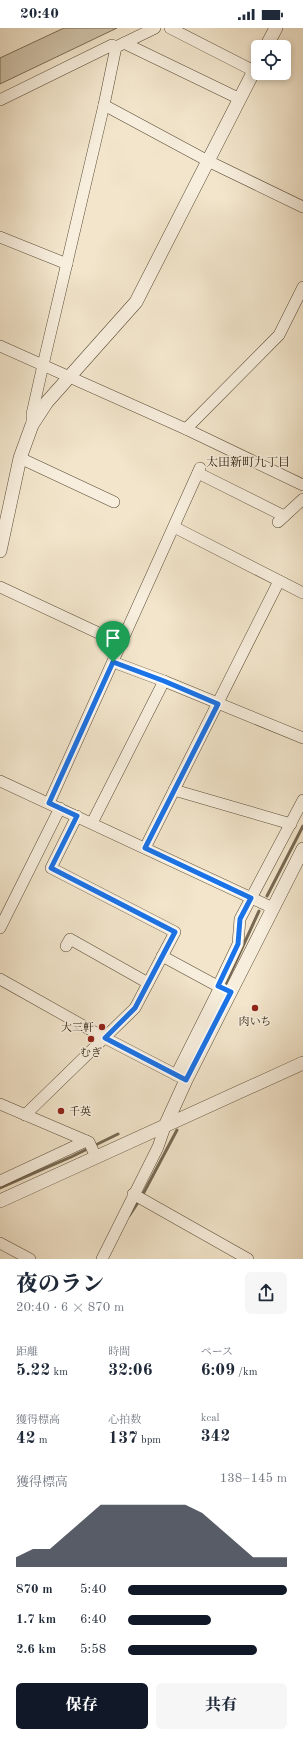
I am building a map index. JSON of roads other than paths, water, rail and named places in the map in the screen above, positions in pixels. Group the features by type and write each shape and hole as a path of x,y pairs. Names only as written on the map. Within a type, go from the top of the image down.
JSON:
{"street":[{"path":"32,425 32,414 43,365 104,105 120,45 155,28"},
{"path":"170,28 251,65"},
{"path":"270,40 276,28"},
{"path":"0,108 2,99 112,45 120,45 240,99"},
{"path":"0,551 3,522 20,458 32,425 47,402 68,377 136,302 251,77"},
{"path":"104,105 208,161 303,207"},
{"path":"0,237 67,264"},
{"path":"186,429 279,335 303,287"},
{"path":"0,346 186,429 303,485"},
{"path":"20,458 114,502"},
{"path":"49,803 199,471 281,519 303,499"},
{"path":"174,527 303,593"},
{"path":"145,848 279,581"},
{"path":"0,587 122,644"},
{"path":"113,662 164,681 303,738"},
{"path":"92,824 164,681"},
{"path":"0,781 274,908"},
{"path":"174,790 290,824"},
{"path":"102,1259 138,1197 166,1124 181,1077 223,988 238,944 240,919 303,800"},
{"path":"0,928 60,808"},
{"path":"25,1115 135,1008 175,932 51,868 77,816"},
{"path":"223,988 299,869 303,850"},
{"path":"66,946 70,939 148,983"},
{"path":"162,956 223,988"},
{"path":"0,979 105,1038 181,1077"},
{"path":"0,1201 14,1184 91,1148 166,1124 303,1063"},
{"path":"0,1104 91,1148"},
{"path":"14,1184 91,1148"},
{"path":"138,1197 248,1259"},
{"path":"0,1243 30,1259"}],"waterway":[{"path":"267,896 303,826"},
{"path":"226,983 259,911"},
{"path":"142,1196 177,1130"},
{"path":"0,1188 71,1157 118,1134"},
{"path":"129,1216 139,1201"}],"place":[{"name":"肉いち","path":"255,1008"},
{"name":"大三軒","path":"102,1027"},
{"name":"むぎ","path":"91,1039"},
{"name":"千英","path":"61,1111"}],"district":[{"name":"太田新町九丁目","path":"248,462"}]}
